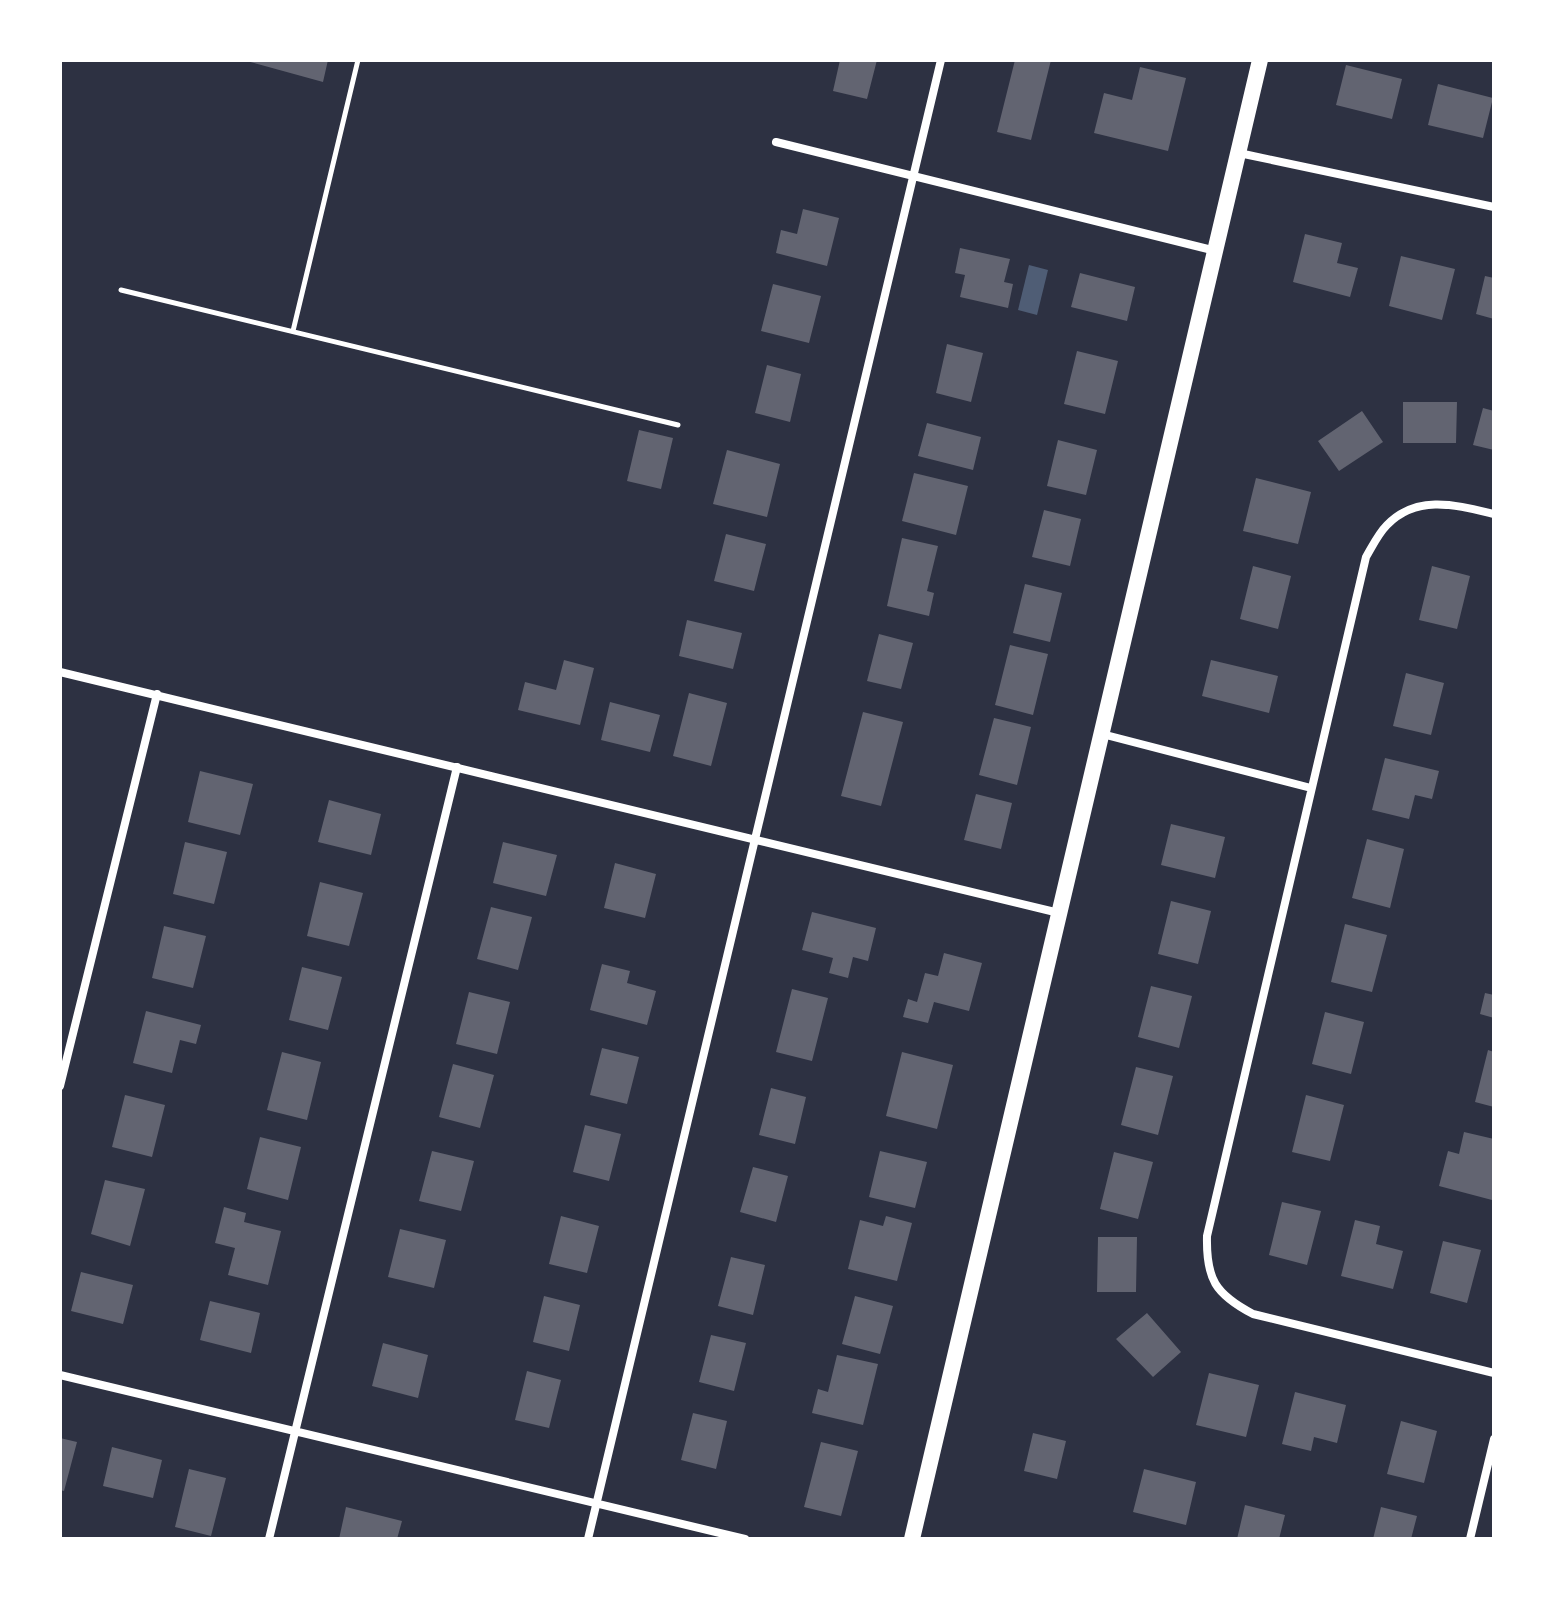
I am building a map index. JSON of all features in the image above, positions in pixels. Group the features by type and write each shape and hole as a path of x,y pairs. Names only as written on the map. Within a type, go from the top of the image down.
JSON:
{"main road":[{"path":"912,1539 1260,60"}],"street":[{"path":"588,1539 941,60"},
{"path":"776,142 1216,251"},
{"path":"1239,153 1494,207"},
{"path":"1494,514 1435,503 1414,507 1385,527 1366,557 1207,1236 1207,1257 1212,1279 1229,1302 1253,1314 1494,1373"},
{"path":"60,672 1059,913"},
{"path":"60,1086 157,694"},
{"path":"1102,734 1311,788"},
{"path":"269,1539 457,767"},
{"path":"60,1375 745,1539"},
{"path":"1470,1539 1494,1439"}],"path":[{"path":"293,331 358,60"},
{"path":"121,290 678,425"}],"water":[{"path":"1029,265 1048,270 1037,315 1018,310"}],"building":[{"path":"243,60 328,60 323,82"},
{"path":"840,60 877,60 867,99 833,91"},
{"path":"1015,60 1051,60 1031,140 997,132"},
{"path":"1346,65 1402,79 1392,119 1336,105"},
{"path":"1140,67 1186,78 1168,151 1094,133 1104,93 1132,100"},
{"path":"1438,84 1493,98 1483,138 1428,125"},
{"path":"803,209 839,218 827,266 776,253 781,230 797,234"},
{"path":"1305,234 1342,243 1337,263 1358,268 1350,297 1293,282"},
{"path":"960,248 1010,259 1004,282 1013,284 1008,308 960,297 965,275 955,273"},
{"path":"1401,256 1455,269 1442,320 1389,306"},
{"path":"1080,273 1135,287 1127,321 1071,307"},
{"path":"1485,276 1494,278 1494,319 1476,314"},
{"path":"773,284 821,296 809,343 761,331"},
{"path":"947,344 983,353 971,402 936,393"},
{"path":"1077,351 1118,361 1105,414 1064,404"},
{"path":"767,365 801,374 790,422 755,413"},
{"path":"1403,402 1457,402 1456,443 1403,443"},
{"path":"1483,408 1494,411 1494,450 1473,445"},
{"path":"1362,411 1383,442 1339,471 1318,441"},
{"path":"927,423 981,437 973,470 918,456"},
{"path":"639,430 673,438 661,489 627,481"},
{"path":"1058,440 1097,450 1086,495 1047,486"},
{"path":"727,450 780,464 767,517 713,504"},
{"path":"914,473 968,486 956,535 902,521"},
{"path":"1256,478 1311,492 1298,544 1243,531"},
{"path":"1044,510 1081,519 1070,566 1032,557"},
{"path":"726,534 766,544 754,591 714,581"},
{"path":"902,538 938,546 927,591 934,593 929,616 887,606"},
{"path":"1253,566 1291,576 1278,629 1240,619"},
{"path":"1432,566 1470,576 1457,629 1419,620"},
{"path":"1025,584 1062,593 1050,642 1013,633"},
{"path":"687,620 742,633 733,669 679,656"},
{"path":"879,634 913,643 901,689 867,681"},
{"path":"1010,645 1048,654 1033,715 995,705"},
{"path":"564,660 594,668 580,725 518,710 525,682 556,690"},
{"path":"1211,660 1278,676 1269,713 1202,696"},
{"path":"1406,673 1444,683 1431,735 1393,726"},
{"path":"689,693 727,703 711,766 673,756"},
{"path":"610,702 660,715 650,752 601,740"},
{"path":"863,712 903,722 881,806 841,796"},
{"path":"994,718 1031,727 1017,785 979,775"},
{"path":"1385,758 1439,771 1432,799 1415,795 1409,819 1372,810"},
{"path":"200,771 253,784 240,835 188,822"},
{"path":"976,794 1012,803 1001,849 964,840"},
{"path":"329,800 381,814 371,855 318,842"},
{"path":"1171,824 1225,837 1215,878 1161,865"},
{"path":"1367,839 1404,849 1390,908 1352,898"},
{"path":"185,842 227,852 214,904 173,894"},
{"path":"503,842 557,855 546,896 493,883"},
{"path":"615,863 656,874 645,918 604,908"},
{"path":"320,882 363,893 349,946 307,936"},
{"path":"1171,901 1211,911 1198,964 1158,954"},
{"path":"491,907 532,917 518,970 477,959"},
{"path":"812,912 876,928 868,961 853,957 848,978 829,973 833,958 802,950"},
{"path":"1345,924 1387,935 1372,992 1331,982"},
{"path":"164,926 206,936 193,988 152,978"},
{"path":"944,953 982,963 969,1011 934,1002 928,1023 903,1017 908,999 917,1002 925,973 938,976"},
{"path":"602,964 630,971 627,983 656,991 647,1025 590,1010"},
{"path":"302,967 342,977 328,1030 289,1020"},
{"path":"1151,986 1192,996 1179,1048 1138,1037"},
{"path":"792,989 828,998 812,1061 776,1052"},
{"path":"469,992 510,1002 497,1054 456,1044"},
{"path":"1485,993 1494,995 1494,1018 1480,1014"},
{"path":"146,1011 201,1025 196,1044 180,1040 172,1073 133,1063"},
{"path":"1325,1012 1364,1022 1351,1074 1312,1064"},
{"path":"602,1048 639,1057 627,1104 590,1095"},
{"path":"1488,1050 1494,1052 1494,1107 1475,1102"},
{"path":"282,1052 321,1062 307,1120 267,1110"},
{"path":"902,1052 953,1065 937,1129 886,1116"},
{"path":"453,1064 494,1075 480,1128 439,1117"},
{"path":"1136,1067 1173,1076 1158,1135 1121,1125"},
{"path":"771,1088 806,1097 795,1144 759,1135"},
{"path":"125,1095 165,1105 152,1157 112,1147"},
{"path":"1306,1095 1344,1105 1330,1161 1292,1152"},
{"path":"585,1125 621,1134 609,1181 573,1172"},
{"path":"1464,1132 1494,1139 1492,1200 1439,1186 1448,1151 1459,1154"},
{"path":"260,1137 301,1147 288,1200 247,1189"},
{"path":"432,1151 474,1161 461,1211 419,1201"},
{"path":"880,1151 927,1162 915,1208 869,1197"},
{"path":"1114,1152 1153,1162 1138,1219 1100,1209"},
{"path":"753,1167 788,1176 776,1222 740,1212"},
{"path":"105,1180 145,1189 130,1246 91,1234"},
{"path":"1282,1202 1321,1211 1307,1265 1269,1255"},
{"path":"224,1207 246,1213 244,1222 281,1231 268,1285 228,1275 235,1248 215,1243"},
{"path":"561,1216 599,1226 587,1273 549,1264"},
{"path":"886,1216 912,1223 897,1281 848,1269 860,1220 883,1226"},
{"path":"1355,1220 1380,1226 1376,1244 1403,1251 1393,1289 1341,1276"},
{"path":"400,1229 446,1240 434,1288 388,1277"},
{"path":"1098,1237 1137,1237 1136,1292 1097,1292"},
{"path":"1443,1241 1481,1250 1467,1303 1430,1293"},
{"path":"731,1257 765,1265 753,1315 718,1306"},
{"path":"81,1272 133,1285 123,1324 71,1311"},
{"path":"544,1296 580,1305 569,1351 533,1342"},
{"path":"855,1296 893,1306 880,1354 842,1344"},
{"path":"210,1301 260,1313 251,1353 200,1340"},
{"path":"1147,1313 1181,1352 1153,1377 1116,1339"},
{"path":"711,1335 746,1343 734,1391 699,1382"},
{"path":"383,1343 428,1355 418,1398 372,1386"},
{"path":"837,1355 878,1364 863,1425 812,1413 818,1389 828,1392"},
{"path":"527,1371 561,1380 549,1428 515,1420"},
{"path":"1209,1373 1259,1385 1246,1437 1196,1425"},
{"path":"1295,1392 1346,1405 1337,1443 1314,1437 1311,1451 1282,1444"},
{"path":"693,1413 727,1421 716,1469 681,1460"},
{"path":"1401,1421 1437,1431 1424,1483 1387,1474"},
{"path":"1033,1433 1066,1441 1057,1479 1024,1471"},
{"path":"60,1438 77,1442 64,1491 60,1490"},
{"path":"821,1442 858,1451 841,1516 804,1507"},
{"path":"112,1447 162,1460 153,1498 103,1486"},
{"path":"189,1469 226,1478 211,1536 175,1527"},
{"path":"1144,1469 1196,1482 1186,1525 1133,1512"},
{"path":"1245,1505 1285,1515 1279,1539 1237,1539"},
{"path":"346,1507 402,1521 397,1539 339,1539"},
{"path":"1381,1507 1417,1516 1411,1539 1373,1539"}]}
